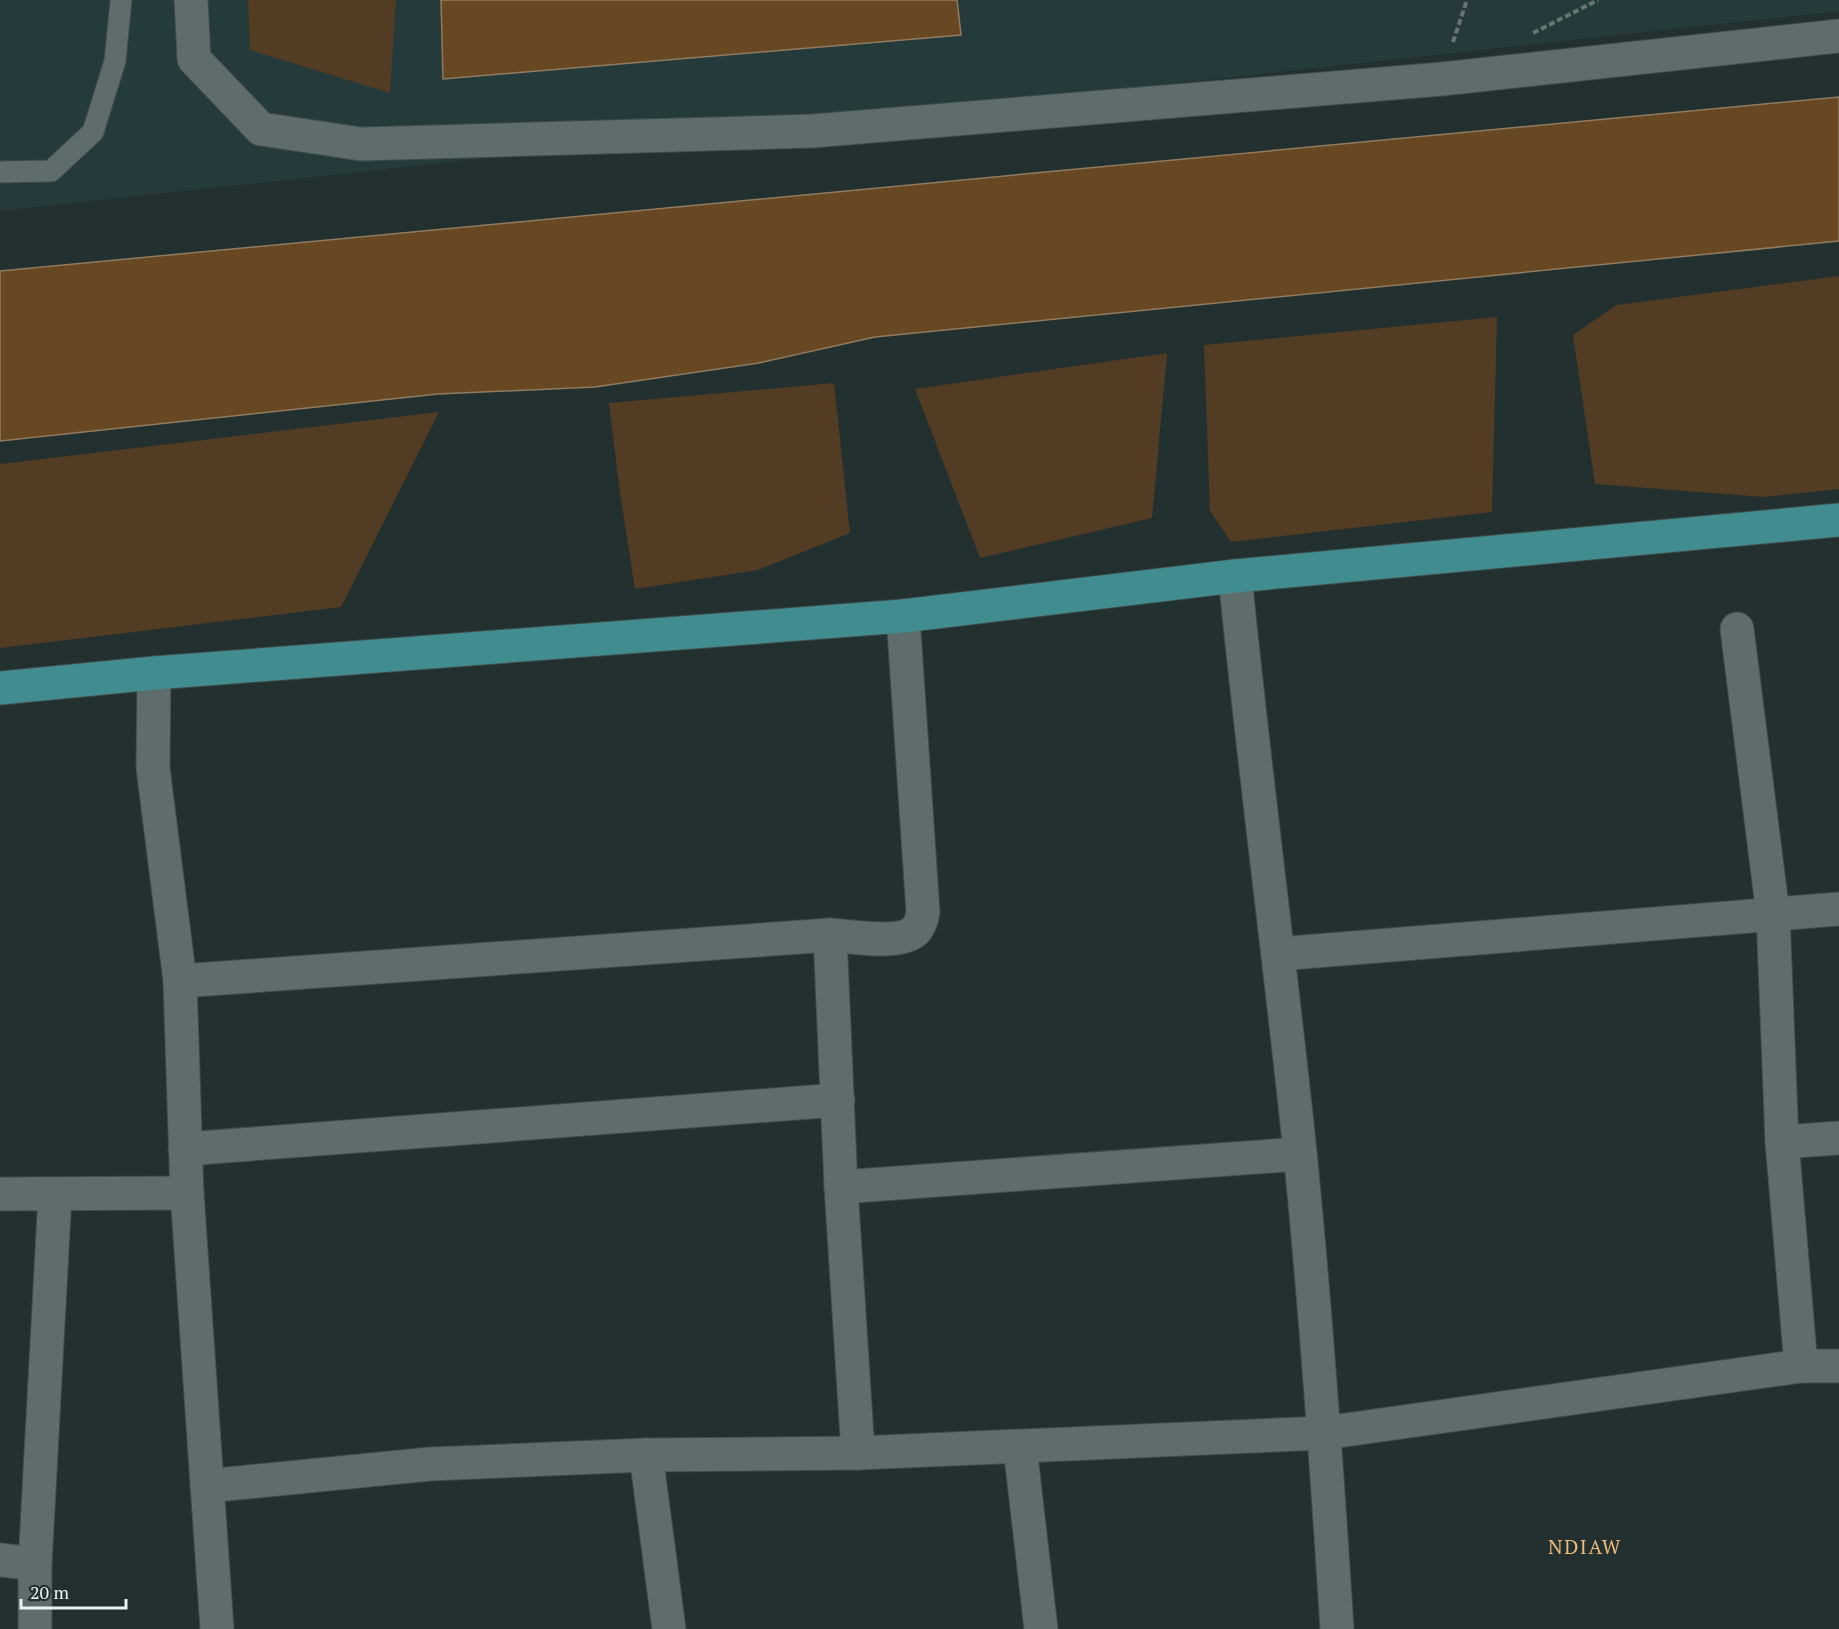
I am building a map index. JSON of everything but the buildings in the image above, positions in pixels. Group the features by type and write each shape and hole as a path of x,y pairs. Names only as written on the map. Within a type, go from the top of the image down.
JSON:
{"main road":[{"path":"0,688 154,673 903,616 1235,576 1839,520"}],"street":[{"path":"191,0 194,60 261,129 361,144 812,131 1442,79 1839,36"},
{"path":"1235,576 1300,1154 1324,1433 1337,1629"},
{"path":"180,981 830,934 896,939 909,936 917,929 923,912 903,616"},
{"path":"1737,629 1773,914 1782,1142 1801,1366"},
{"path":"154,673 153,768 180,981 187,1193 217,1629"},
{"path":"1278,954 1839,909"},
{"path":"830,934 840,1187 858,1453"},
{"path":"185,1149 838,1100"},
{"path":"1782,1142 1839,1138"},
{"path":"840,1187 1300,1154"},
{"path":"0,1194 187,1193"},
{"path":"35,1629 35,1564 55,1195"},
{"path":"207,1486 430,1464 646,1455 858,1453 1324,1433 1801,1366 1839,1366"},
{"path":"1020,1447 1041,1629"},
{"path":"646,1455 669,1629"},
{"path":"0,1560 35,1564"}],"lane":[{"path":"0,172 51,171 93,132 115,61 121,0"}],"path":[{"path":"1442,79 1467,0"}],"shaded area":[{"path":"0,0 1839,0 1839,11 0,211"},
{"path":"248,0 396,0 390,93 250,50"},
{"path":"441,0 957,0 961,35 443,79"},
{"path":"1839,97 1839,241 875,337 759,363 595,387 438,394 0,441 0,271"},
{"path":"1839,276 1839,489 1764,497 1595,484 1573,335 1617,305"},
{"path":"1497,317 1492,512 1231,542 1210,511 1204,345"},
{"path":"1167,353 1152,518 980,558 915,389"},
{"path":"834,383 850,533 758,570 635,589 609,403"},
{"path":"439,412 341,607 0,648 0,464"}],"district":[{"name":"NDIAW","path":"1585,1547"}]}
